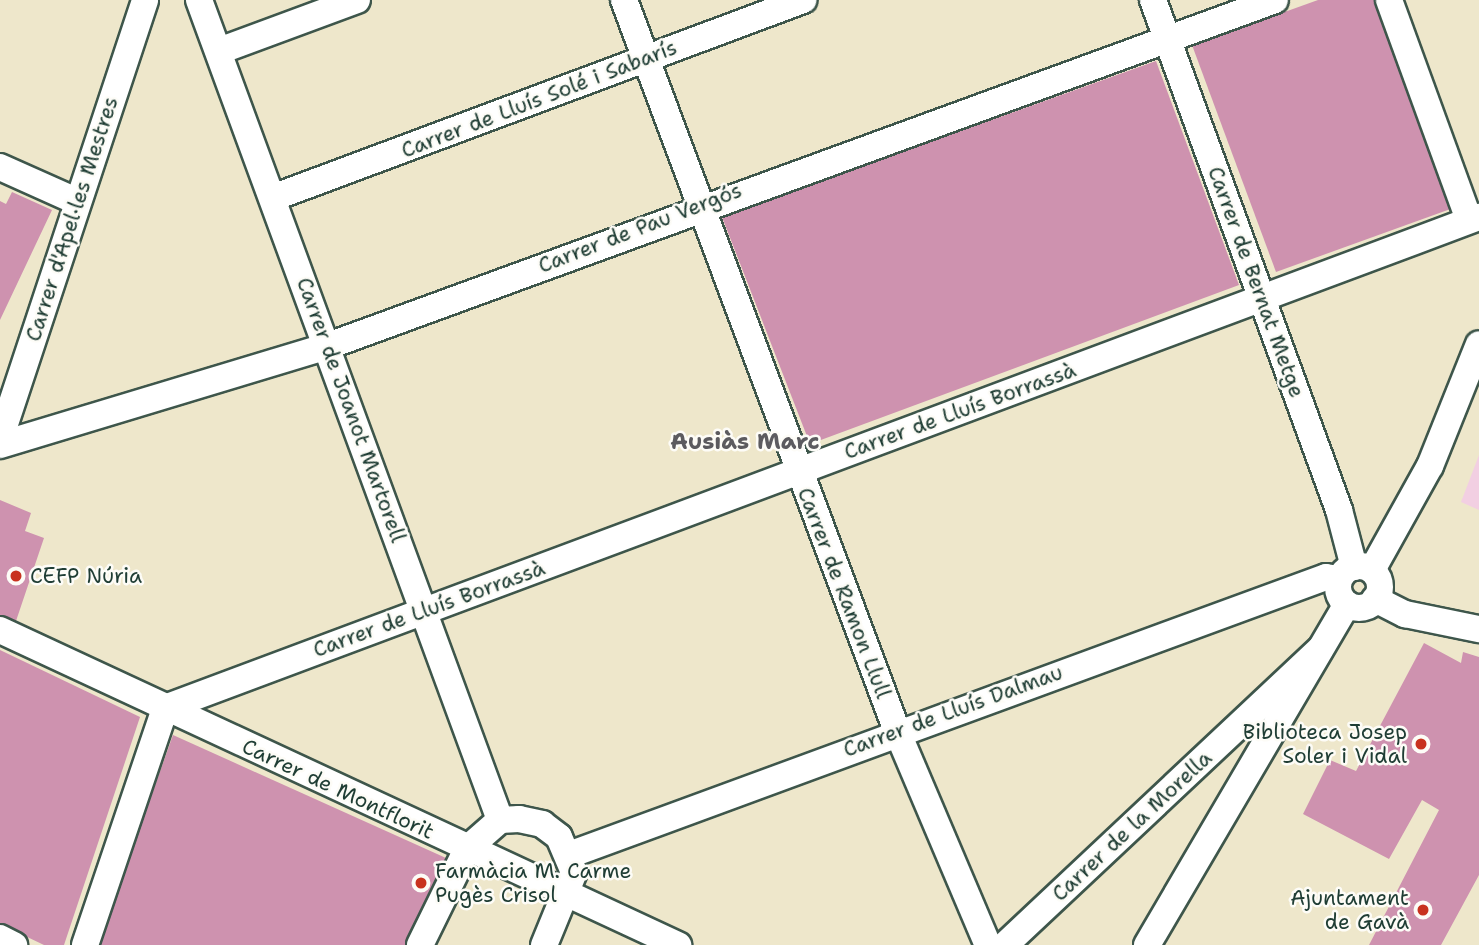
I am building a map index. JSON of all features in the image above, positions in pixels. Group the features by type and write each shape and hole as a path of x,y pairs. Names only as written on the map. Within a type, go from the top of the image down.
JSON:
{"street":[{"name":"Carrer d'Apel·les Mestres","path":"0,439 76,201 145,0"},
{"name":"Carrer de Joanot Martorell","path":"199,0 275,197 500,820"},
{"path":"219,51 357,0"},
{"name":"Carrer de Ramon Llull","path":"624,0 797,472 897,731 988,945"},
{"name":"Carrer de Lluís Solé i Sabarís","path":"275,197 803,0"},
{"name":"Carrer de Bernat Metge","path":"1153,0 1263,299 1353,580"},
{"name":"Carrer de Pau Vergós","path":"0,444 328,346 701,205 1275,0"},
{"path":"1389,0 1474,217"},
{"path":"0,167 76,201"},
{"name":"Carrer de Lluís Borrassà","path":"165,708 422,610 1263,299 1474,217"},
{"path":"1147,945 1320,649 1353,580 1430,466 1479,344"},
{"name":"Carrer de Lluís Dalmau","path":"569,855 897,731 1326,577 1353,580 1363,607 1375,599 1405,614 1479,629"},
{"name":"Carrer de Montflorit","path":"0,629 467,849 678,945"},
{"name":"Carrer de la Morella","path":"1005,945 1320,649"},
{"path":"85,945 165,708"},
{"path":"420,945 467,849 500,820 542,824 569,855 574,872 569,896 544,945"},
{"path":"0,939 14,945"}],"shaded area":[{"path":"1479,455 1479,510 1461,502"}],"building":[{"path":"1318,0 1377,0 1456,207 1276,272 1192,45"},
{"path":"1156,61 1239,285 810,444 722,217"},
{"path":"12,192 52,210 0,320 0,201 6,204"},
{"name":"CEFP Núria","path":"0,500 31,513 25,531 44,538 16,621 3,615 0,620"},
{"name":"Biblioteca Josep Soler i Vidal","path":"1424,643 1461,663 1463,652 1479,657 1479,875 1441,945 1369,945 1439,810 1422,800 1389,859 1303,814 1330,760 1356,771"},
{"path":"0,650 140,717 64,945 44,945 0,924"},
{"path":"173,735 446,858 405,945 98,945"}],"place":[{"name":"CEFP Núria","path":"16,576"},
{"name":"Biblioteca Josep Soler i Vidal","path":"1421,744"},
{"name":"Farmàcia M. Carme Pugès Crisol","path":"421,883"},
{"name":"Ajuntament de Gavà","path":"1423,910"}],"district":[{"name":"Ausiàs Marc","path":"745,441"}]}
